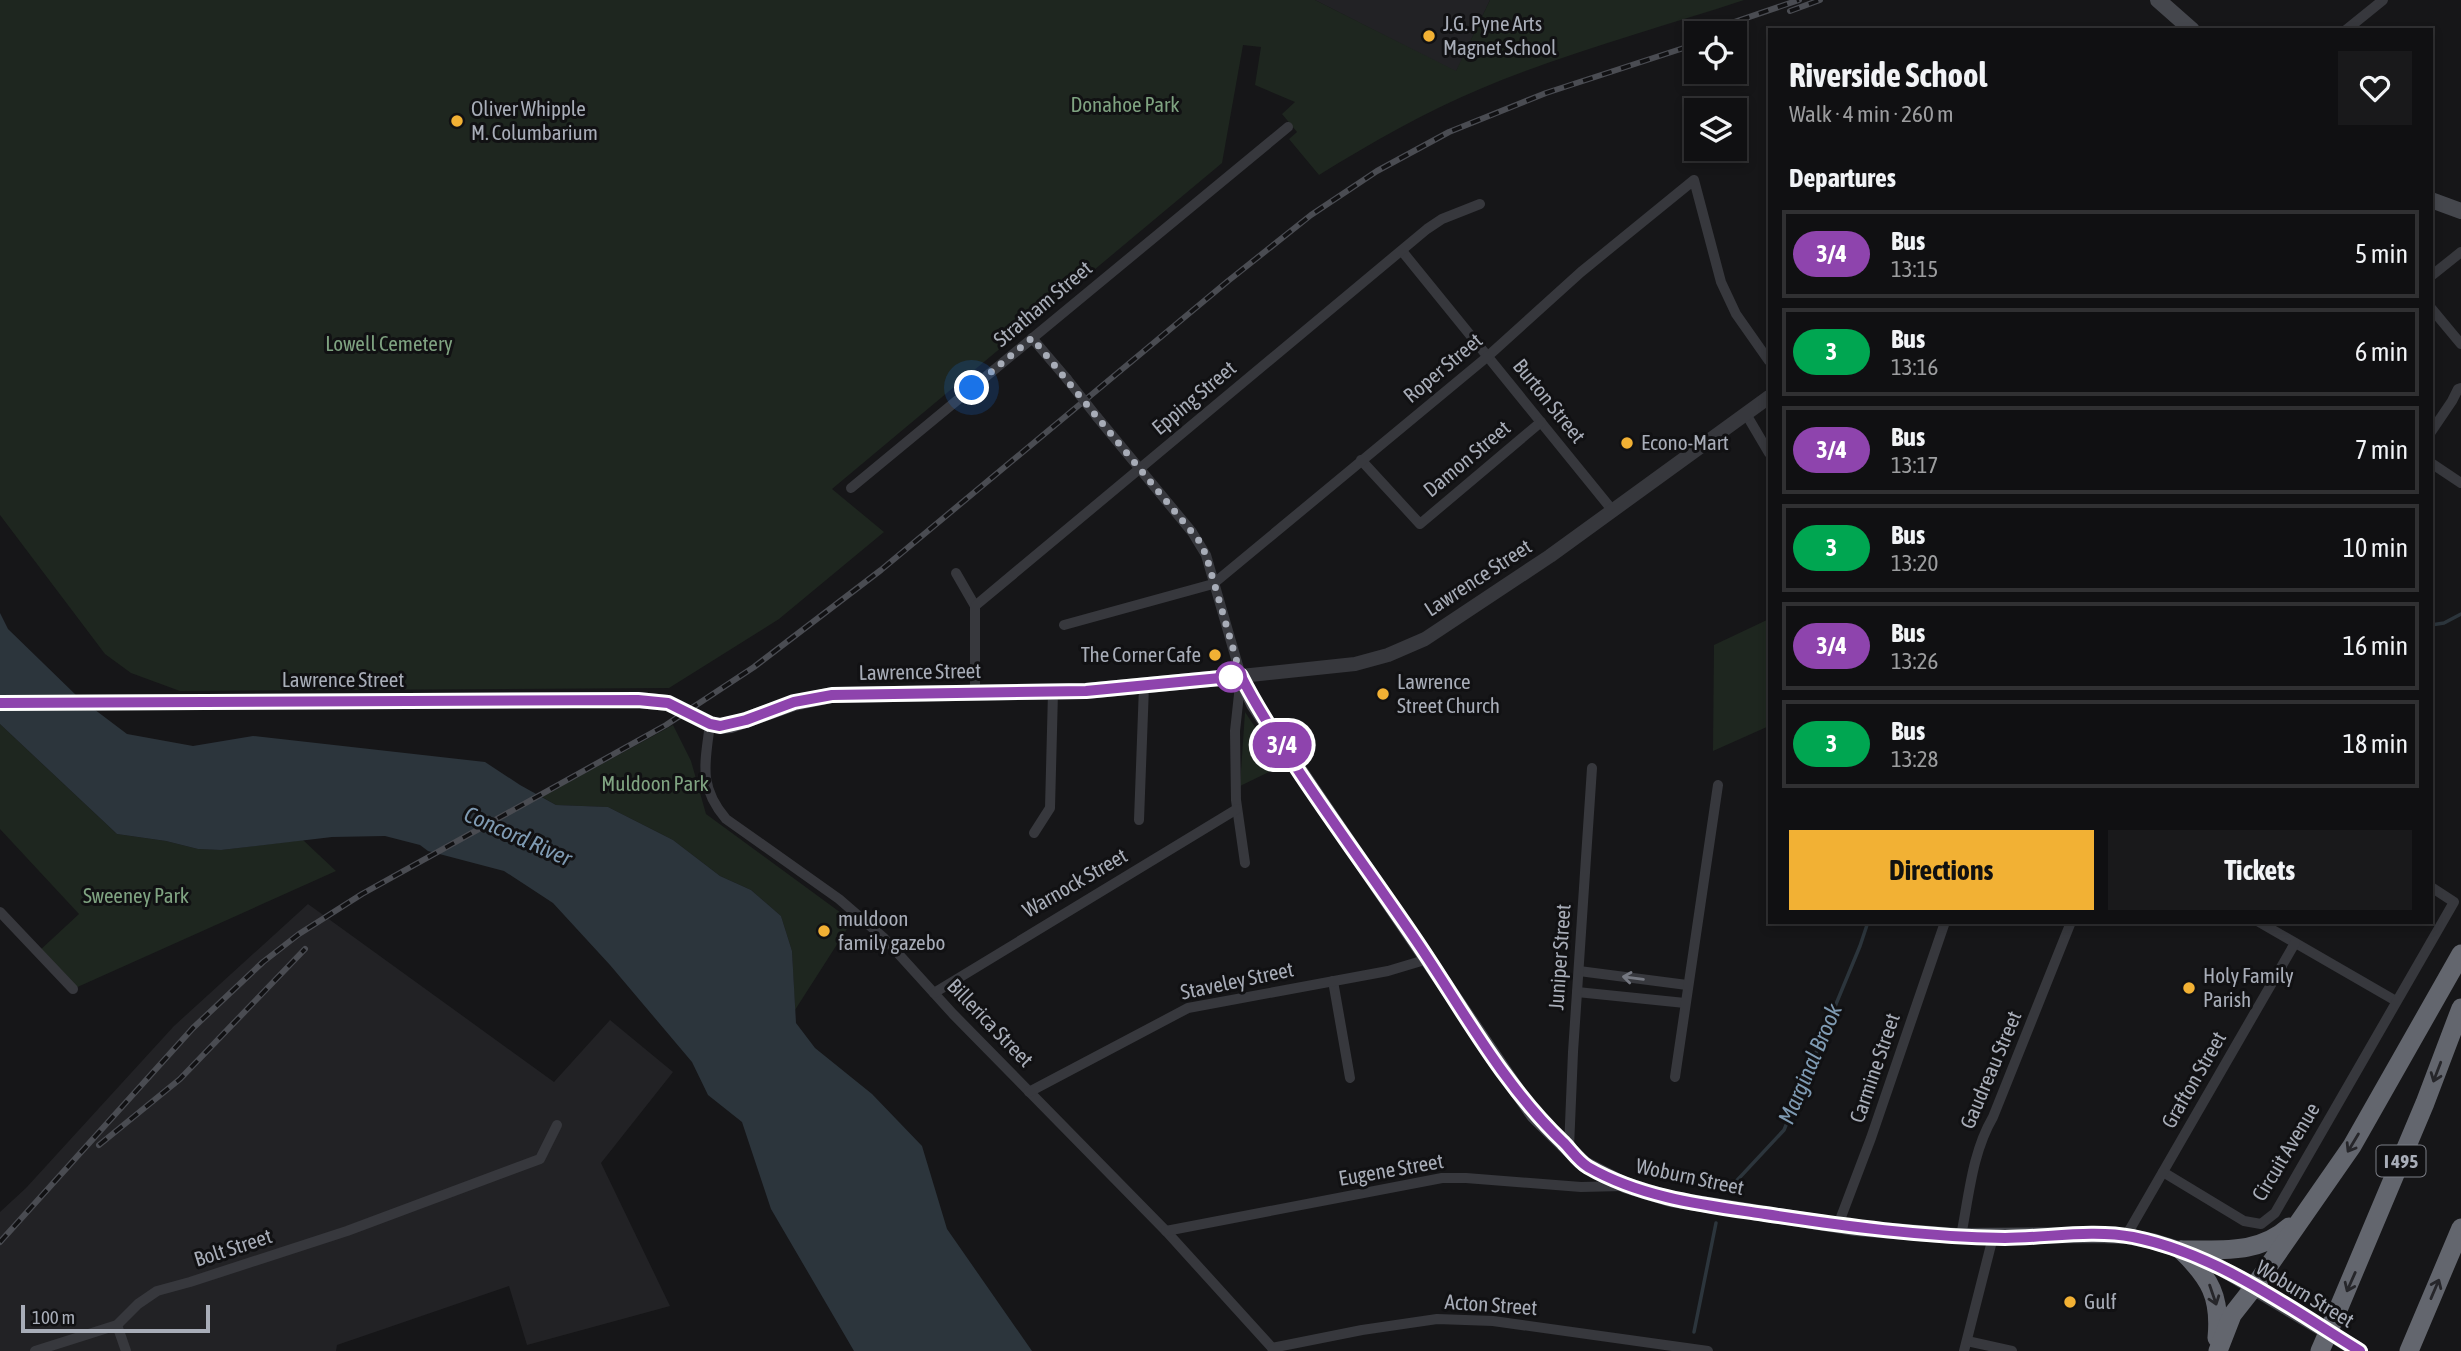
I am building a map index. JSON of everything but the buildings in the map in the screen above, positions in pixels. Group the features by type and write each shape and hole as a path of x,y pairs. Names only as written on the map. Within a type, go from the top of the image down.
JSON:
{"highway":[{"path":"2216,1351 2232,1315 2255,1287 2352,1146 2461,954"},
{"name":"I 495","path":"2320,1351 2425,1103 2461,1008"},
{"path":"2181,1250 2249,1248 2269,1241 2286,1230 2307,1210"},
{"path":"2409,1351 2461,1227"},
{"path":"2181,1250 2206,1278 2216,1297 2216,1351"}],"main road":[{"path":"2158,0 2190,28"},
{"path":"2433,201 2461,211"},
{"name":"Lawrence Street","path":"0,704 638,700 668,703 710,724 732,725 794,702 832,695 1054,692 1241,676"},
{"name":"Woburn Street","path":"1241,676 1254,704 1534,1115 1584,1164 1625,1185 1671,1199 1838,1225 1961,1236 2126,1236 2181,1250 2218,1266 2360,1351"}],"street":[{"path":"2348,28 2383,0"},
{"name":"Stratham Street","path":"851,488 1288,127"},
{"name":"Roper Street","path":"1213,584 1488,357 1581,272 1694,180 1721,282 1736,314 1768,360"},
{"name":"Epping Street","path":"975,606 1442,219 1480,204"},
{"name":"Burton Street","path":"1402,251 1613,511"},
{"path":"2433,274 2461,252"},
{"path":"2433,310 2461,344"},
{"path":"1032,338 1200,542 1206,555 1241,676 1235,731 1237,809 1245,863"},
{"path":"2433,429 2460,386"},
{"name":"Lawrence Street","path":"1241,676 1355,664 1388,655 1425,639 1550,556 1768,398"},
{"path":"1746,414 1768,451"},
{"name":"Damon Street","path":"1362,460 1420,524 1541,422"},
{"path":"2433,464 2461,483"},
{"path":"956,573 975,606 975,692"},
{"path":"1064,625 1213,584"},
{"path":"1139,820 1144,686"},
{"path":"1034,833 1051,808 1054,692"},
{"name":"Billerica Street","path":"710,724 704,770 705,784 717,808 742,832 856,912 890,944 934,993 1166,1231 1273,1350"},
{"name":"Juniper Street","path":"1569,1148 1592,768"},
{"path":"1675,1077 1718,785"},
{"name":"Warnock Street","path":"934,993 1004,948 1237,809"},
{"name":"Circuit Avenue","path":"2163,1172 2244,1221 2261,1224 2275,1213 2454,902 2433,888"},
{"path":"0,912 73,989"},
{"name":"Carmine Street","path":"1838,1225 1944,924"},
{"name":"Gaudreau Street","path":"1961,1236 1984,1133 1993,1117 2070,924"},
{"path":"2262,924 2396,1001"},
{"name":"Grafton Street","path":"2126,1236 2295,943"},
{"name":"Staveley Street","path":"1030,1092 1188,1008 1388,971 1428,959"},
{"path":"1579,971 1688,985"},
{"path":"1333,981 1350,1078"},
{"path":"1577,992 1685,1003"},
{"name":"Bolt Street","path":"117,1325 144,1298 157,1291 370,1223 540,1159 556,1125"},
{"name":"Eugene Street","path":"1166,1231 1442,1178 1581,1187 1625,1185"},
{"path":"1993,1237 1966,1346 2012,1351"},
{"name":"Acton Street","path":"1273,1350 1362,1330 1437,1319 1493,1321 1708,1351"},
{"path":"35,1351 117,1325 126,1351"}],"shaded area":[{"name":"J.G. Pyne Arts Magnet School","path":"1315,0 1490,0 1456,72"},
{"path":"308,904 554,1082 610,1020 673,1072 601,1163 670,1306 527,1345 509,1286 337,1345 336,1351 0,1351 0,1212 26,1188 174,1026"}],"green space":[{"name":"Lowell Cemetery","path":"0,0 1315,0 1456,71 1490,0 1744,0 1578,53 1480,89 1398,129 1319,175 1289,139 1297,132 1282,114 1295,102 1255,85 1261,47 1243,45 1222,163 832,489 884,532 779,619 669,688 180,691 131,673 105,654 0,515"},
{"path":"1768,619 1768,726 1713,751 1714,645"},
{"path":"1245,712 1281,766 1240,786"},
{"name":"Sweeney Park","path":"0,724 117,834 198,849 221,850 303,840 336,871 73,989 38,952 79,914 0,829"},
{"name":"Muldoon Park","path":"673,725 691,761 706,814 852,921 795,1010 792,951 781,916 751,890 720,876 673,840 608,807 556,805 542,797"}],"water":[{"name":"Concord River","path":"0,613 8,629 78,697 127,734 193,746 253,736 485,762 556,805 608,807 673,840 720,876 751,890 781,916 792,951 796,1023 815,1048 872,1094 922,1146 947,1229 1032,1351 854,1351 771,1209 742,1122 708,1095 692,1062 610,965 553,903 504,871 428,851 420,845 385,836 332,837 221,850 198,849 117,834 0,724"}],"waterway":[{"name":"Marginal Brook","path":"2433,625 2444,623 2461,614"},
{"name":"Marginal Brook","path":"1728,1190 1784,1130 1867,924"},
{"name":"Marginal Brook","path":"1694,1332 1716,1223"}],"railway":[{"path":"1737,21 1799,0"},
{"path":"1790,11 1820,0"},
{"path":"0,1242 193,1028 263,962 299,934 362,894 666,725 754,667 881,570 1311,215 1377,171 1449,132 1546,93 1684,48"},
{"path":"99,1145 180,1079 305,949"}],"bus line":[{"name":"3/4","path":"0,703 638,700 668,703 710,724 720,726 732,725 794,702 832,695 1086,691 1241,676 1254,704 1534,1115 1584,1164 1625,1185 1671,1199 1838,1225 1956,1236 2006,1238 2099,1235 2152,1241 2218,1266 2360,1351"}],"place":[{"name":"J.G. Pyne Arts Magnet School","path":"1429,36"},
{"name":"Oliver Whipple M. Columbarium","path":"457,121"},
{"name":"Econo-Mart","path":"1627,443"},
{"name":"The Corner Cafe","path":"1215,655"},
{"name":"Lawrence Street Church","path":"1383,694"},
{"name":"muldoon family gazebo","path":"824,931"},
{"name":"Holy Family Parish","path":"2189,988"},
{"name":"Gulf","path":"2070,1302"}],"route":[{"path":"972,388 1032,338 1200,542 1241,676 1231,677"}],"park label":[{"name":"Donahoe Park","path":"1125,105"}]}
